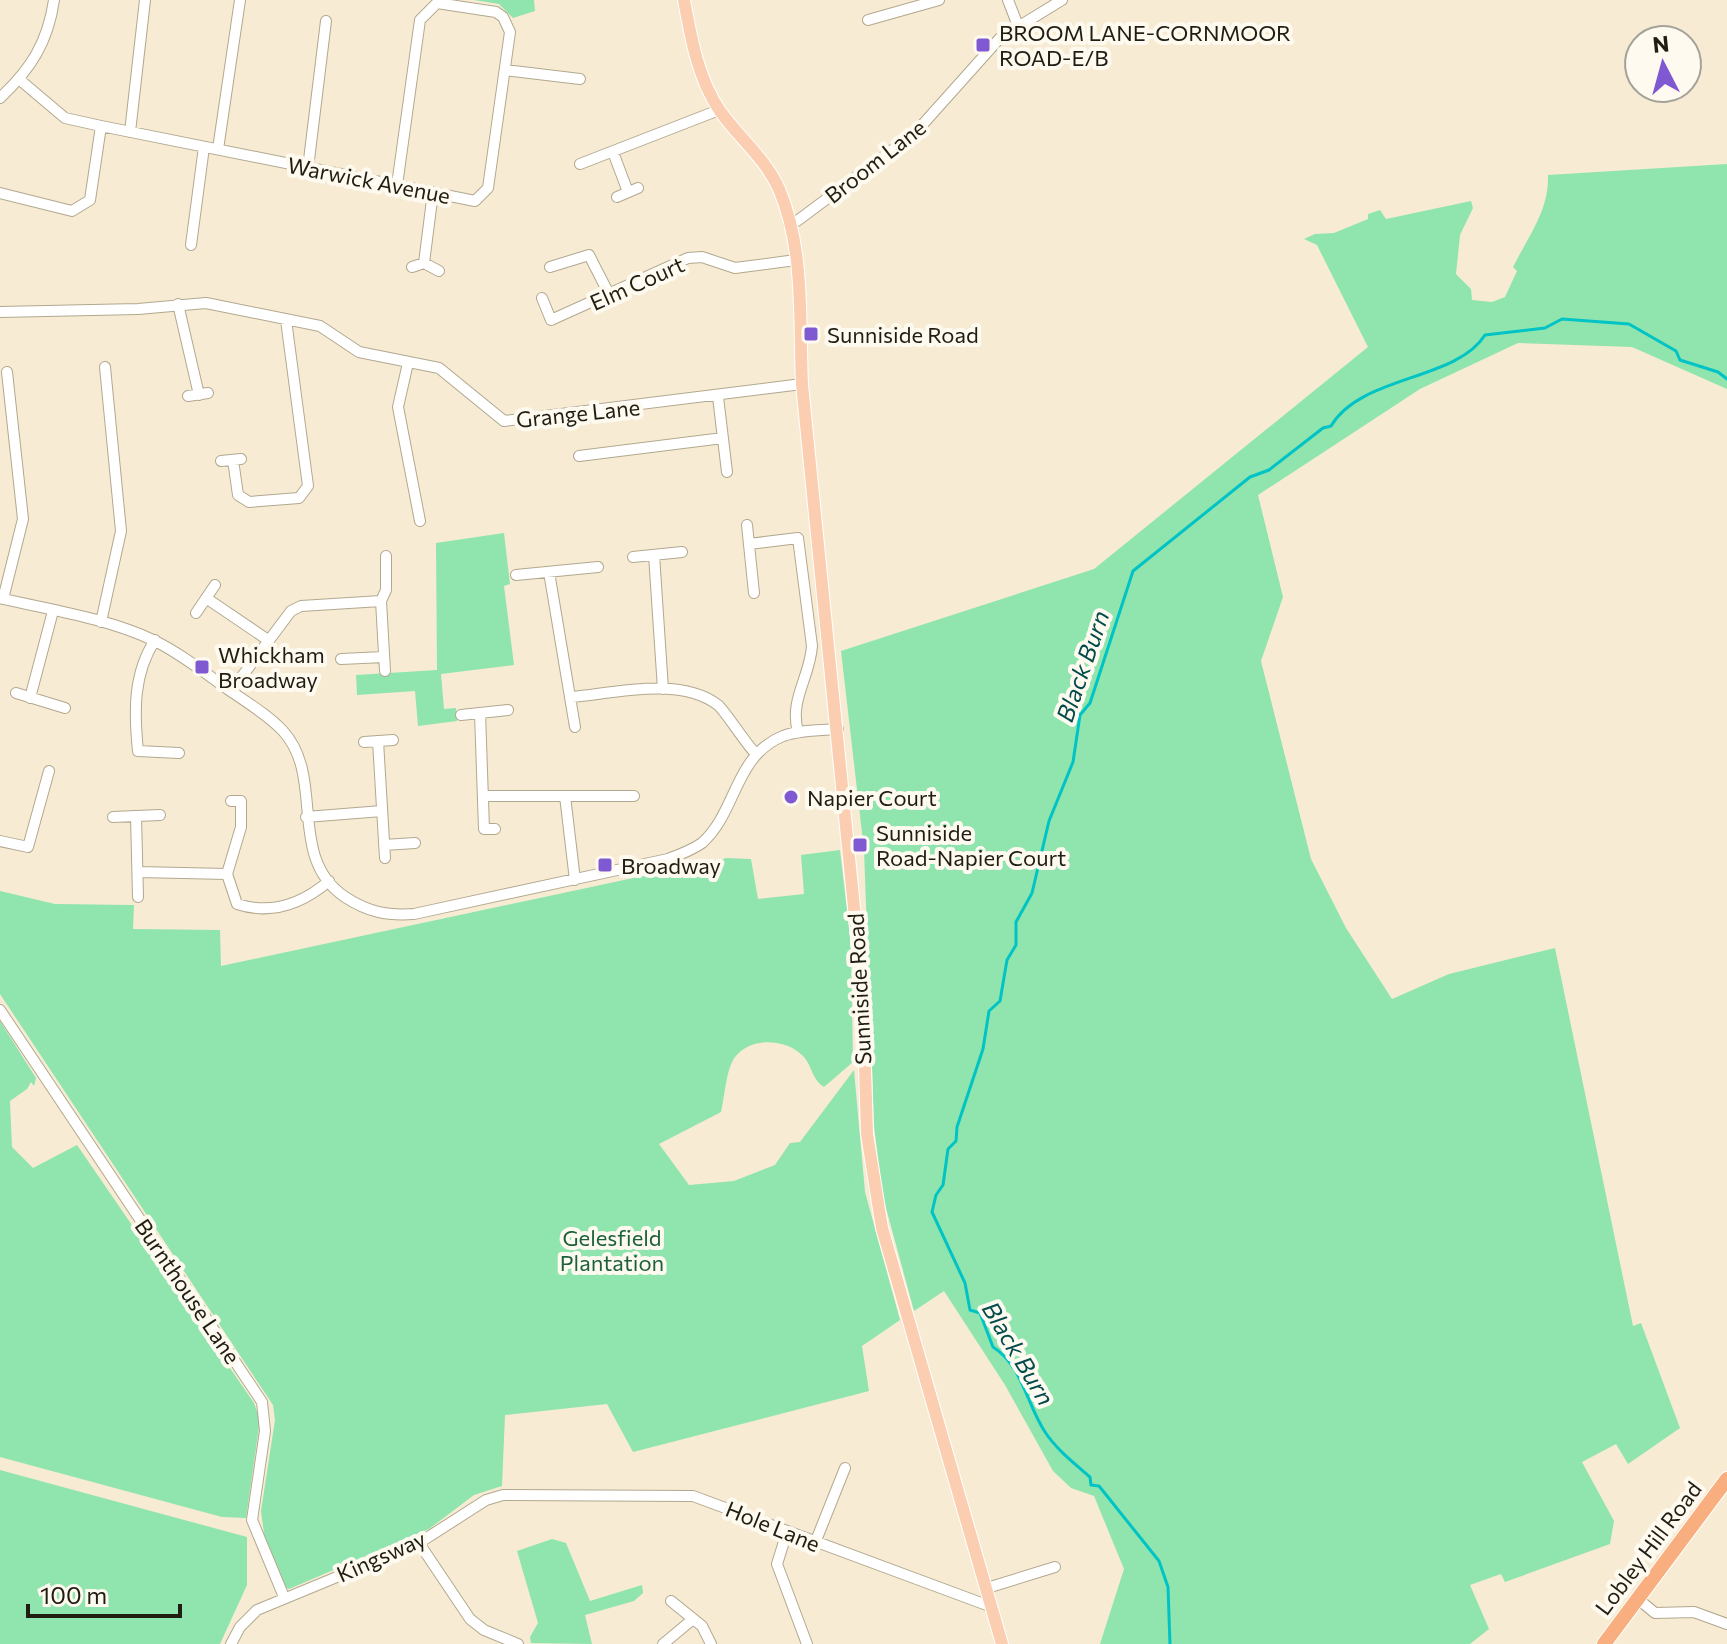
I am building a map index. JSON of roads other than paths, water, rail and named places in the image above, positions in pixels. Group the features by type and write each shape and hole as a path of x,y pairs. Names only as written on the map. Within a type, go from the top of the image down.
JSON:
{"highway":[{"name":"Lobley Hill Road","path":"1604,1644 1727,1479"}],"main road":[{"name":"Sunniside Road","path":"684,0 694,50 719,110 773,176 789,223 796,260 802,384 863,998 865,1108 874,1187 896,1279 1002,1644"}],"street":[{"path":"0,98 20,80 46,40 54,0"},
{"path":"130,132 145,0"},
{"path":"218,149 240,0"},
{"path":"868,20 939,0"},
{"path":"1008,0 1018,26"},
{"name":"Broom Lane","path":"789,223 915,133 985,51 1018,26 1062,0"},
{"name":"Warwick Avenue","path":"20,80 65,118 475,201 488,188 510,32 503,17 496,12 437,3 420,20 397,185"},
{"path":"308,168 326,21"},
{"path":"505,70 580,79"},
{"path":"580,164 719,110"},
{"path":"0,193 72,211 90,200 101,126"},
{"path":"191,245 204,147"},
{"path":"613,152 633,190 617,197"},
{"path":"433,192 418,265 439,271"},
{"path":"557,268 589,255 610,296"},
{"name":"Elm Court","path":"542,298 551,320 610,296 688,258 702,257 735,268 796,260"},
{"name":"Grange Lane","path":"0,312 138,309 206,303 320,326 359,352 445,372 504,421 718,397 802,384"},
{"path":"178,304 198,395"},
{"path":"232,460 235,485 241,498 249,502 299,498 305,493 309,479 286,320"},
{"path":"408,363 398,407 420,521"},
{"path":"101,622 121,531 105,367"},
{"path":"7,372 23,519 2,598 101,622 155,640 262,713 291,741 300,763 314,856 340,894 366,909 396,915 668,859 701,843 722,815 737,781 756,754 775,740 798,732 838,729"},
{"path":"718,397 727,472"},
{"path":"579,456 723,438"},
{"path":"747,525 754,593"},
{"path":"749,544 798,538 812,646 811,663 793,705 798,732"},
{"path":"633,557 682,552"},
{"path":"654,555 663,689"},
{"path":"385,671 381,601 386,590 386,556"},
{"path":"516,575 598,567"},
{"path":"549,572 555,623 572,697 575,727"},
{"path":"196,613 215,585"},
{"path":"206,598 268,640"},
{"path":"231,691 283,619 301,606 381,601"},
{"path":"30,698 53,611"},
{"path":"155,640 141,668 136,695 138,751 179,753"},
{"path":"341,659 384,657"},
{"path":"572,697 663,689 708,699 721,707 731,726 756,754"},
{"path":"16,693 65,708"},
{"path":"461,715 508,710"},
{"path":"480,713 484,829 495,829"},
{"path":"364,742 393,740"},
{"path":"378,741 385,858"},
{"path":"0,841 28,847 49,771"},
{"path":"483,796 634,796"},
{"path":"565,796 575,880"},
{"path":"231,801 241,801 241,827 227,874 237,904 249,908 293,905 329,881"},
{"path":"306,817 382,811"},
{"path":"113,817 160,815"},
{"path":"136,816 138,897"},
{"path":"384,845 415,843"},
{"path":"138,872 227,874"},
{"name":"Burnthouse Lane","path":"0,1010 262,1402 265,1431 252,1520 284,1597"},
{"path":"815,1543 845,1468"},
{"name":"Kingsway","path":"231,1644 246,1619 284,1597 419,1543 486,1500 503,1495 545,1494"},
{"name":"Hole Lane","path":"545,1494 693,1496 992,1607"},
{"path":"787,1532 777,1564 807,1644"},
{"path":"419,1543 470,1619 484,1630 518,1644"},
{"path":"987,1588 1055,1567"},
{"path":"1638,1599 1655,1613 1694,1612 1727,1624"},
{"path":"671,1601 708,1635 711,1644"},
{"path":"663,1644 693,1619"}],"waterway":[{"name":"Black Burn","path":"1170,1644 1168,1587 1159,1561 1099,1486 1091,1485 1090,1477 1045,1432 1011,1364 993,1347 980,1313 970,1310 965,1283 932,1212 936,1195 943,1185 948,1149 956,1141 957,1127 983,1049 989,1011 1000,1001 1007,960 1016,945 1016,922 1032,893 1049,821 1073,762 1080,715 1090,703 1133,571 1250,477 1269,470 1323,428 1331,426 1345,409 1385,387 1453,361 1471,350 1485,335 1545,328 1562,319 1629,324 1676,351 1680,360 1718,372 1727,379"}],"place":[{"name":"BROOM LANE-CORNMOOR ROAD-E/B","path":"983,45"},
{"name":"Sunniside Road","path":"811,334"},
{"name":"Whickham Broadway","path":"202,667"},
{"name":"Napier Court","path":"791,797"},
{"name":"Sunniside Road-Napier Court","path":"860,845"},
{"name":"Broadway","path":"605,865"}],"park label":[{"name":"Gelesfield Plantation","path":"612,1250"}]}
